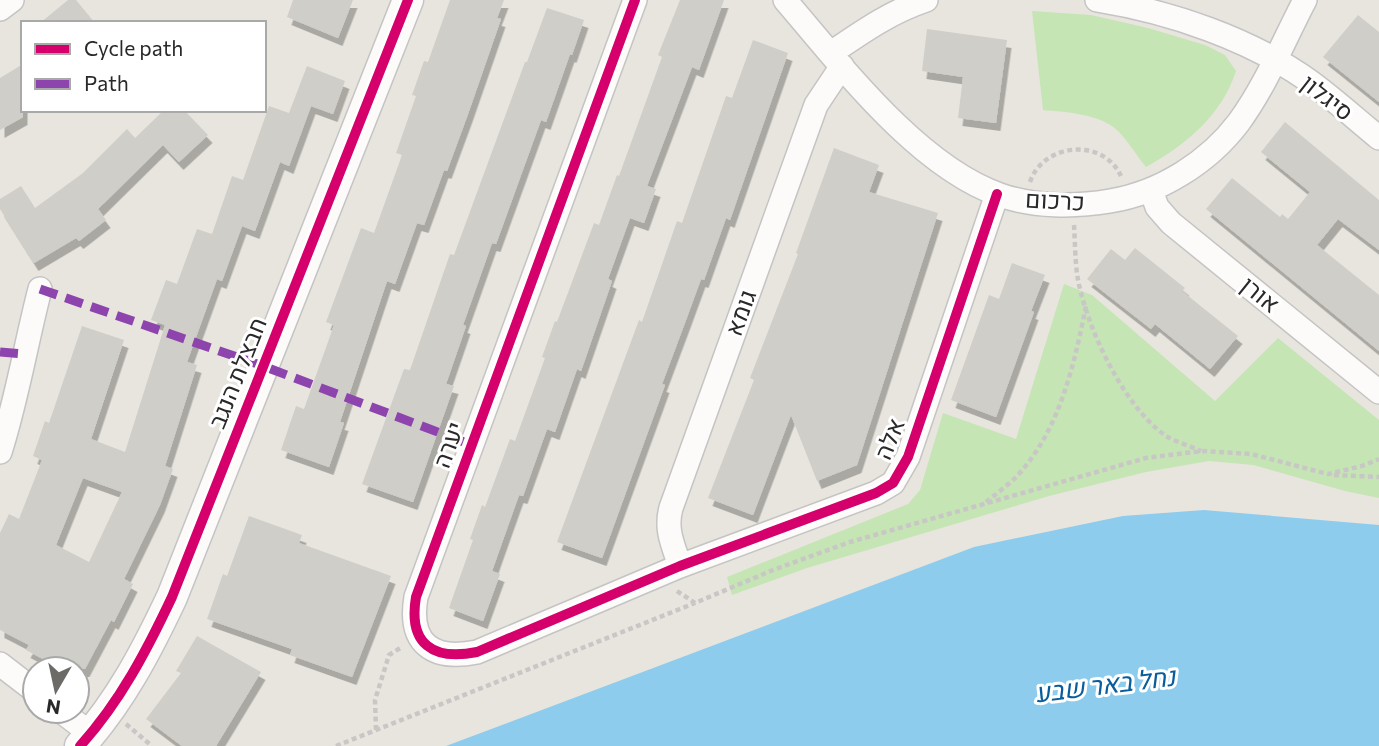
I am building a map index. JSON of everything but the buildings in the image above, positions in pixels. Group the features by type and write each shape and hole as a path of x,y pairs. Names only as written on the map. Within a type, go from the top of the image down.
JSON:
{"street":[{"path":"0,9 12,0"},
{"name":"חבצלת הנגב","path":"85,740 119,696 150,643 172,597 408,0"},
{"name":"יערה","path":"418,637 413,616 416,597 635,0"},
{"name":"כרכום","path":"785,0 836,59 925,150 966,180 997,194 1024,201 1073,205 1141,193 1184,171 1215,149 1239,121 1304,0"},
{"path":"836,59 875,23 901,8 926,0"},
{"name":"סיגלון","path":"1097,0 1122,4 1195,25 1274,60 1312,83 1379,138"},
{"name":"גומא","path":"680,566 668,532 671,508 816,105 836,59"},
{"name":"אורן","path":"1141,193 1171,223 1379,391"},
{"name":"אלה","path":"680,566 876,493 893,483 908,457 997,194"},
{"path":"0,452 10,422 23,354 40,289"},
{"path":"418,637 430,649 444,654 459,656 477,652 680,566"},
{"path":"0,664 21,680"},
{"path":"73,725 85,740"}],"path":[{"path":"1024,201 1031,178 1042,161 1063,150 1082,149 1103,157 1141,193"},
{"path":"1073,205 1077,275 1098,341 1116,378 1137,407 1167,436 1202,451"},
{"path":"984,504 1016,476 1043,441 1069,379 1086,306"},
{"path":"336,746 772,570 850,542 1146,458 1202,451 1251,454 1328,474 1379,477"},
{"path":"1328,474 1379,459"},
{"path":"655,576 695,603"},
{"path":"376,730 376,700 389,655 418,637"}],"green space":[{"path":"1032,11 1091,15 1148,28 1205,45 1225,55 1236,71 1222,101 1201,127 1175,149 1146,167 1111,125 1083,115 1043,110"},
{"path":"1064,284 1092,295 1215,401 1278,338 1379,420 1379,498 1253,465 1209,461 1146,472 1049,496 807,568 732,595 727,577 908,504 920,490 943,413 1016,439"}],"water":[{"name":"נחל באר שבע","path":"1204,510 1379,525 1379,746 446,746 974,547 1123,516"}],"marked path":[{"path":"40,289 263,366 472,445"},
{"path":"0,352 23,354"}],"cycle path":[{"path":"80,746 108,712 132,675 172,597 408,0"},
{"path":"635,0 416,597 416,627 427,646 436,651 448,654 477,652 680,566 876,493 893,483 908,457 997,194"}]}
